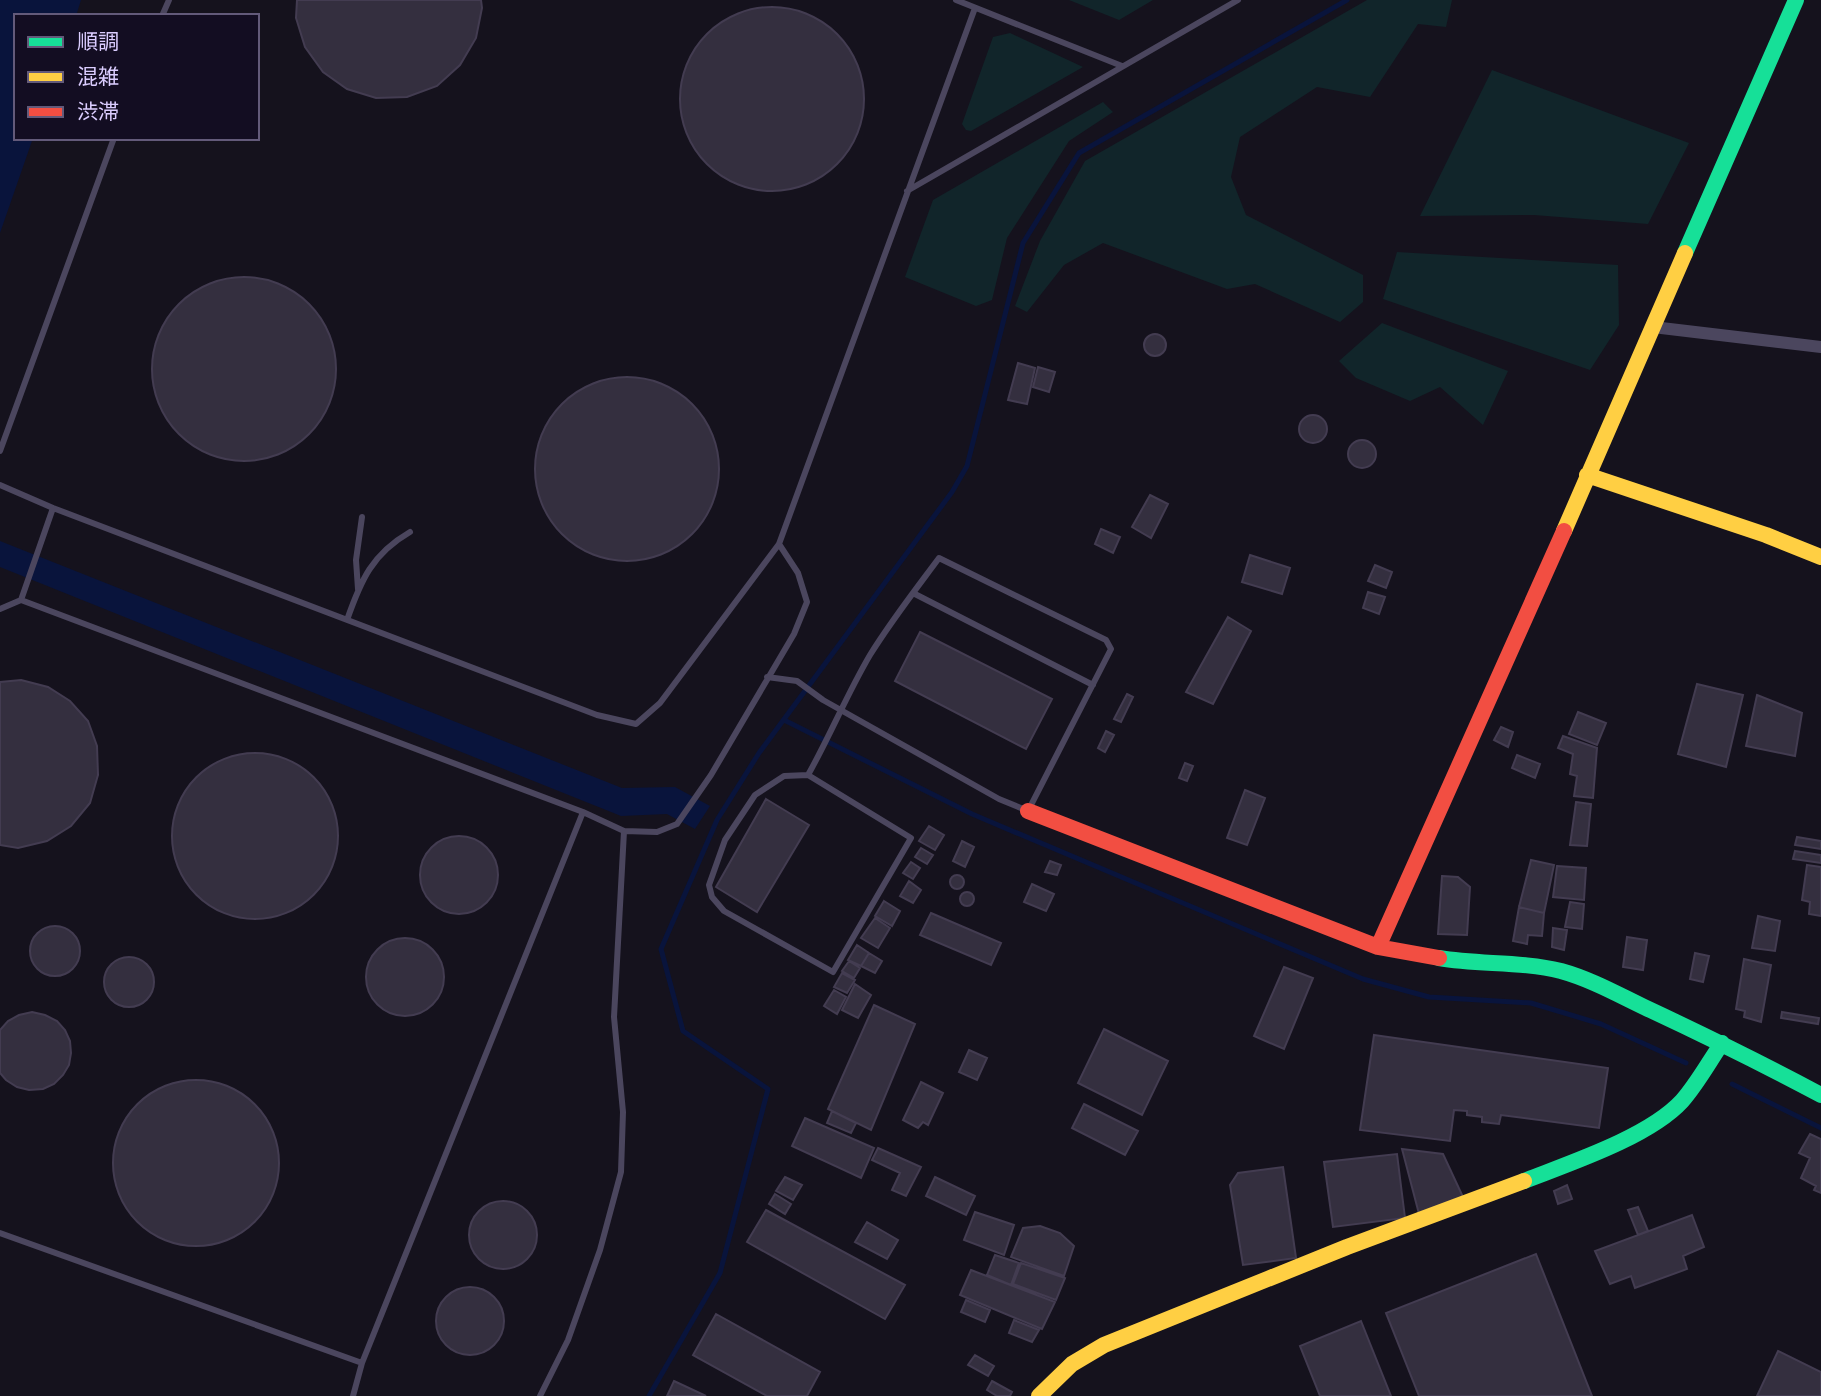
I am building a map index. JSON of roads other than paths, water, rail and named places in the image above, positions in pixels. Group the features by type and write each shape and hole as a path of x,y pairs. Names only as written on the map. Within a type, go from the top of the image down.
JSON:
{"street":[{"path":"1378,947 1515,644 1796,0"},
{"path":"1653,327 1821,347"},
{"path":"1587,475 1766,535 1821,558"},
{"path":"1028,811 1378,947 1461,962 1529,966 1560,971 1588,981 1722,1043 1821,1096"},
{"path":"1039,1396 1072,1364 1104,1345 1638,1134 1664,1118 1683,1100 1722,1043"}],"lane":[{"path":"956,0 1122,66"},
{"path":"907,191 1238,0"},
{"path":"0,485 53,508 597,715 636,724 660,703 779,544 975,8"},
{"path":"0,451 113,140"},
{"path":"21,600 53,508"},
{"path":"358,591 356,560 362,517"},
{"path":"347,620 358,591 383,551 390,543 410,532"},
{"path":"0,609 21,600 583,812 624,831 657,832 677,824 711,775 794,634 807,602 798,573 779,544"},
{"path":"767,677 797,681 823,700 842,710 999,799 1028,811 1111,649 1106,640 939,558 870,655 842,710 824,748 808,775"},
{"path":"913,593 1093,685"},
{"path":"808,775 911,838 833,972 724,911 712,897 709,885 725,840 755,795 784,776 808,775"},
{"path":"353,1396 362,1363 583,812"},
{"path":"540,1396 568,1340 600,1250 621,1172 623,1112 614,1017 624,831"},
{"path":"0,1233 362,1363"}],"water":[{"path":"0,0 81,0 77,14 14,14 14,140 32,140 0,233"},
{"path":"0,541 622,788 675,787 710,806 695,829 667,814 621,816 0,567"}],"waterway":[{"path":"649,1396 720,1273 768,1089 683,1031 661,949 717,820 759,753 952,492 967,466 1023,243 1079,153 1347,0"},
{"path":"784,720 972,814 1363,979 1429,997 1531,1003 1601,1024 1686,1063"},
{"path":"1732,1084 1821,1128"}]}
